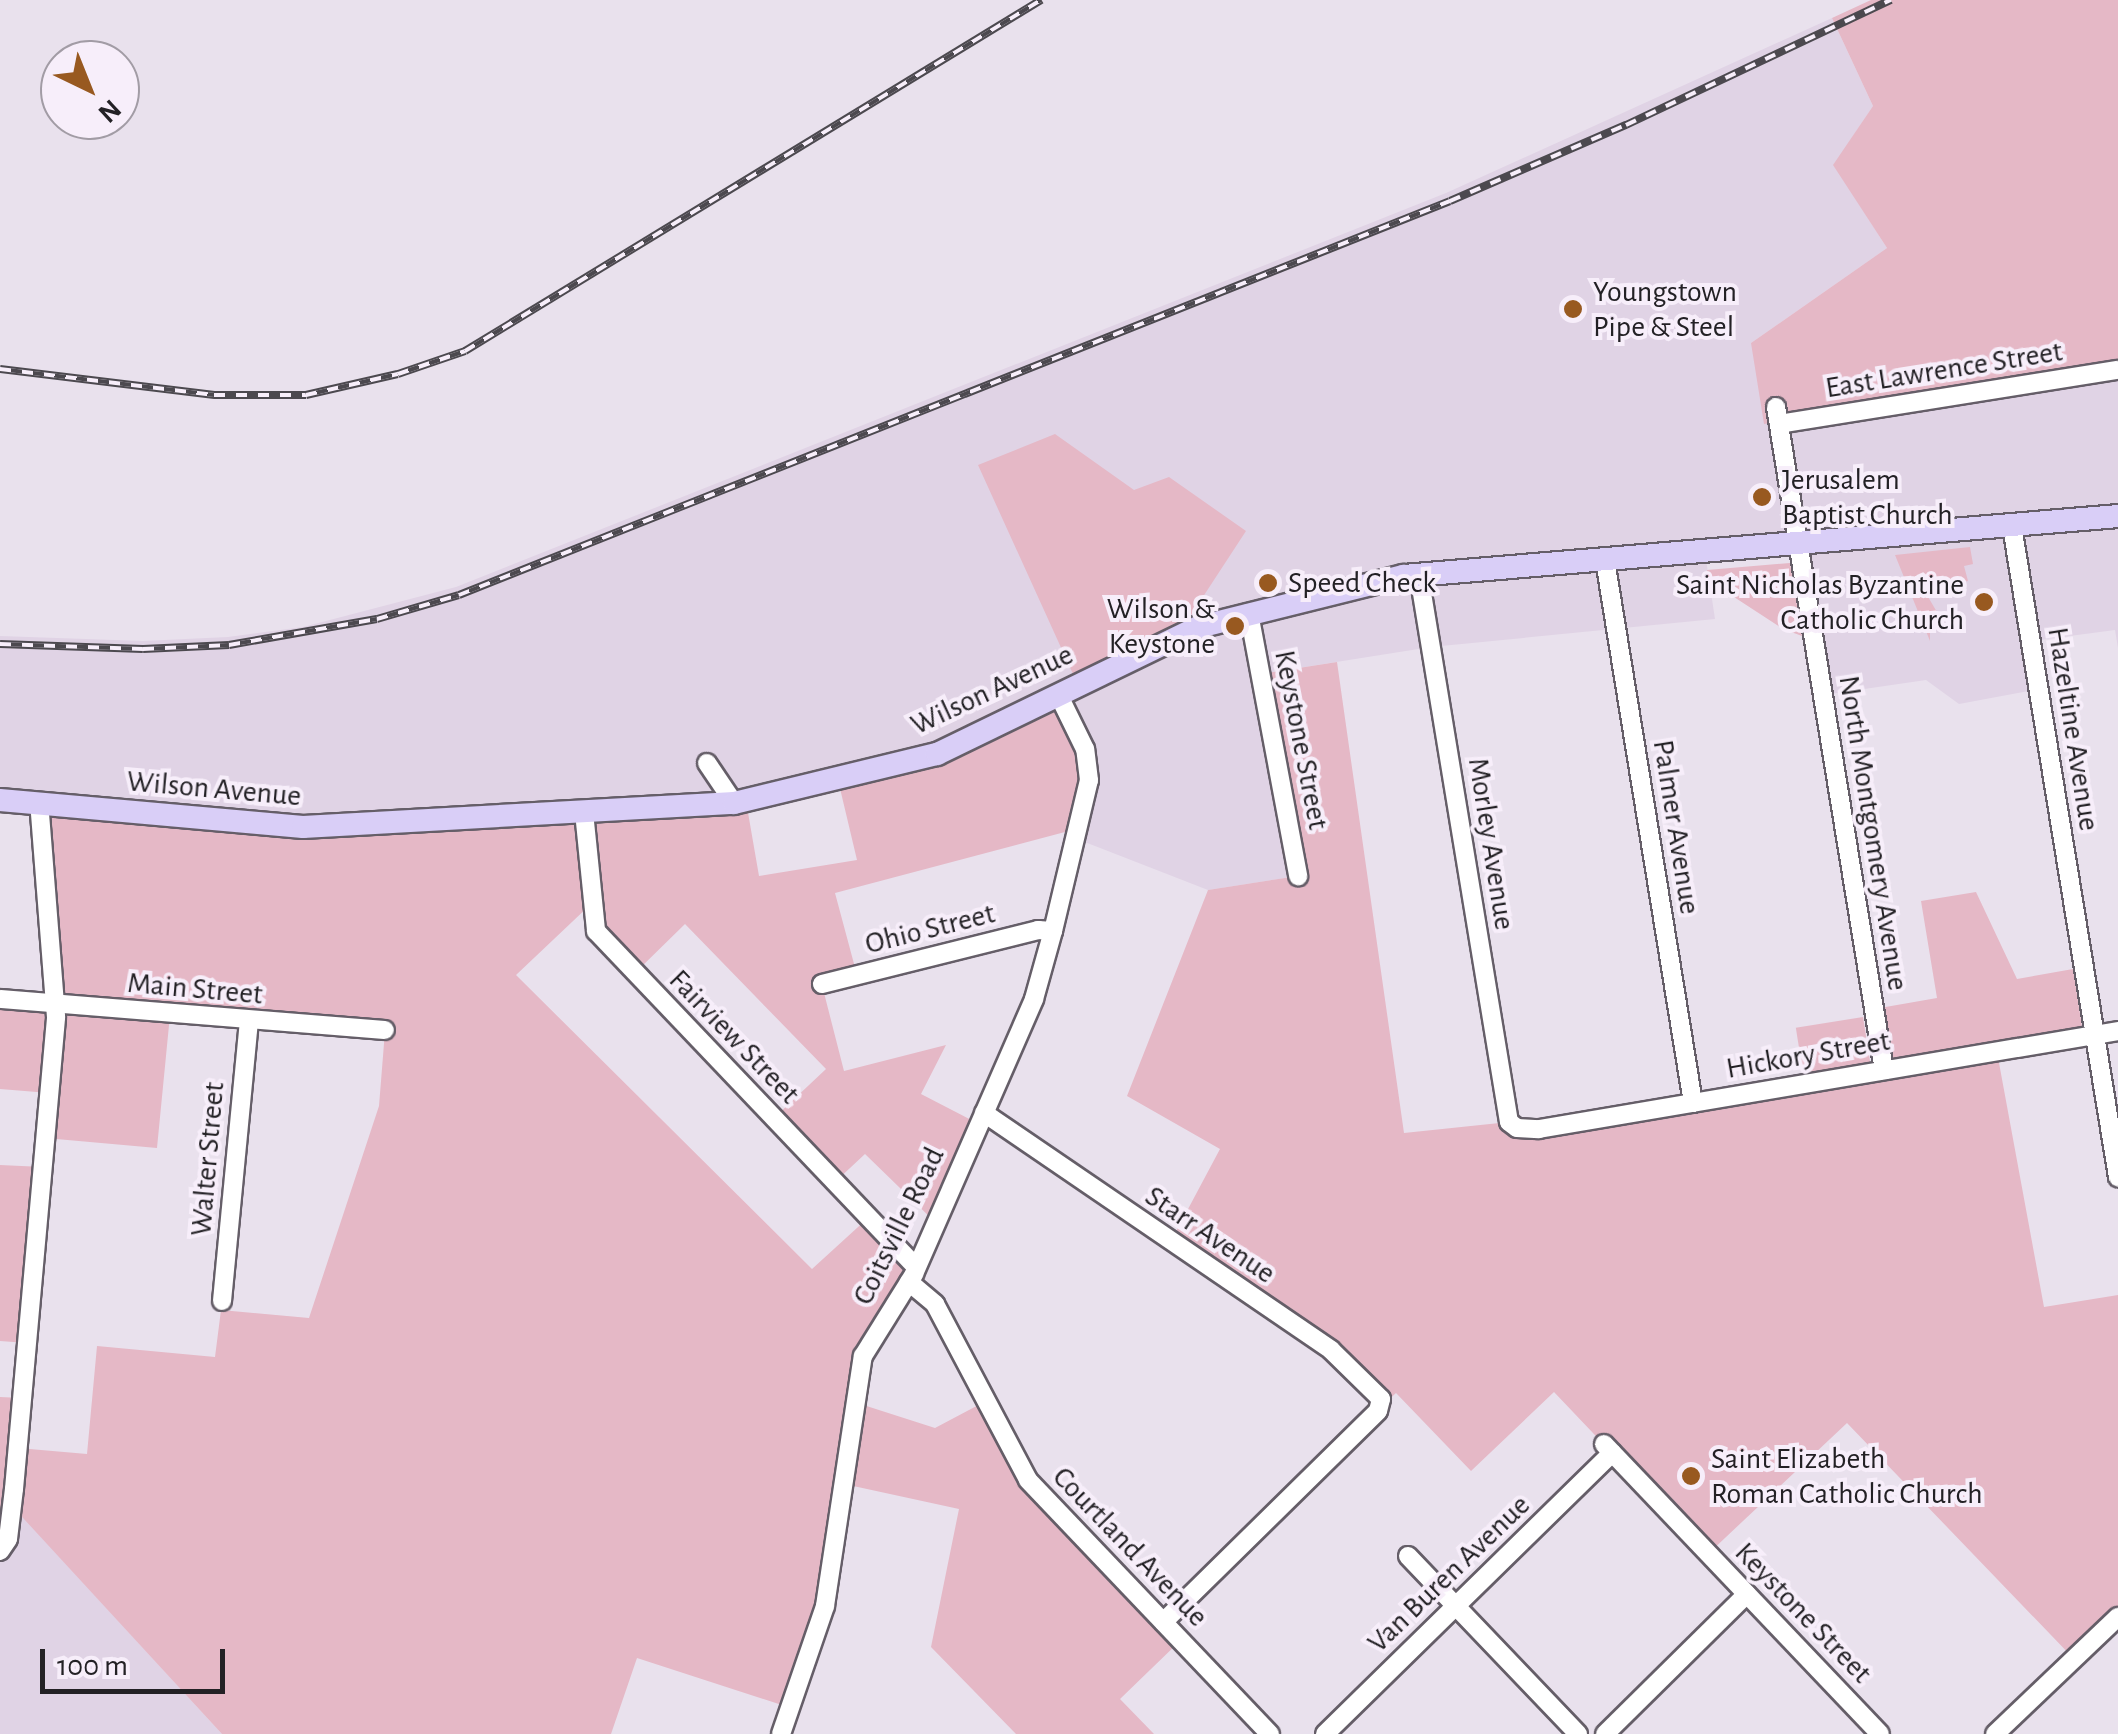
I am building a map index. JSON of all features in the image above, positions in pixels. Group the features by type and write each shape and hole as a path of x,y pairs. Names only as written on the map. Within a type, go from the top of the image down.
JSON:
{"main road":[{"name":"Wilson Avenue","path":"0,800 303,828 734,803 938,754 1160,643 1249,613 1420,575 2118,516"}],"street":[{"name":"East Lawrence Street","path":"1778,416 2118,370"},
{"name":"North Montgomery Avenue","path":"1778,416 1884,1070"},
{"name":"Hazeltine Avenue","path":"2012,526 2118,1178"},
{"name":"Palmer Avenue","path":"1605,560 1693,1103"},
{"name":"Morley Avenue","path":"1420,575 1509,1122"},
{"name":"Keystone Street","path":"1249,613 1298,876"},
{"name":"Coitsville Road","path":"781,1734 826,1606 858,1369 870,1342 912,1275 984,1114 1034,999 1053,931 1088,794 1085,749 1059,696"},
{"path":"707,763 734,803"},
{"path":"4,1545 56,1004 39,803"},
{"name":"Fairview Street","path":"584,812 596,931 912,1275"},
{"name":"Ohio Street","path":"822,984 1038,930 1053,931"},
{"name":"Main Street","path":"0,1000 386,1030"},
{"name":"Walter Street","path":"222,1301 248,1022"},
{"name":"Hickory Street","path":"1509,1122 1517,1128 1539,1129 2118,1031"},
{"name":"Starr Avenue","path":"984,1114 1331,1350 1381,1399 1382,1406 1164,1622"},
{"name":"Courtland Avenue","path":"912,1275 935,1304 1028,1480 1270,1734"},
{"name":"Keystone Street","path":"1608,1448 1880,1734"},
{"name":"Van Buren Avenue","path":"1325,1734 1456,1606 1608,1448"},
{"path":"1408,1556 1578,1734"},
{"path":"1605,1734 1747,1594"},
{"path":"1995,1734 2118,1617"}],"shaded area":[{"path":"1871,0 2118,0 2118,370 1764,424 1751,343 1887,248 1833,165 1873,106 1832,18"},
{"path":"1832,18 1873,106 1834,165 1887,248 1751,343 2118,370 2118,648 2115,630 2032,641 2039,689 1959,704 1926,680 1823,695 1798,545 1705,553 1715,619 1431,647 1261,674 1298,876 1208,890 1077,839 1086,805 955,746 801,789 376,825 0,800 0,636 143,641 228,637 303,627 456,587 1446,193"},
{"path":"1055,434 1134,490 1169,477 1246,531 1178,635 1078,685 978,465"},
{"path":"1970,547 1973,564 1964,566 1968,581 1948,585 1945,580 1924,590 1944,624 1930,630 1930,641 1895,555"},
{"path":"1790,563 1802,636 1783,629 1734,597 1711,594 1707,570"},
{"path":"1337,662 1404,1133 1509,1122 1517,1128 1884,1070 1874,1009 1937,998 1921,901 1976,892 2017,979 2073,969 2083,1033 1997,1052 2044,1307 2118,1295 2118,1617 2074,1659 1847,1423 1708,1554 1554,1392 1471,1471 1396,1393 1382,1406 1343,1360 1171,1241 1220,1149 1127,1096 1208,890 1298,876 1260,674"},
{"path":"1059,696 1085,749 1080,828 835,893 857,975 822,985 844,1071 946,1045 921,1094 979,1124 936,1223 865,1154 835,1182 774,1118 826,1069 685,924 635,973 596,931 591,904 516,975 812,1269 869,1217 916,1267 870,1343 854,1402 935,1428 986,1401 1028,1480 1181,1640 1120,1699 1154,1734 1016,1734 931,1647 959,1509 844,1484 831,1577 791,1708 637,1658 611,1734 222,1734 12,1506 0,1551 0,1397 22,1398 18,1448 87,1454 97,1346 215,1357 221,1310 309,1318 379,1106 385,1031 170,1015 157,1148 45,1138 49,1093 0,1089 0,1002 56,1004 39,803 239,822 746,801 759,876 857,860 838,780"},
{"path":"1863,1017 1871,1068 1804,1079 1796,1028"},
{"path":"0,1165 43,1167 27,1343 0,1341"},
{"path":"12,1505 222,1734 0,1734 0,1551"}],"railway":[{"path":"0,369 214,395 306,395 398,374 465,351 1041,0"},
{"path":"0,644 143,649 229,645 377,619 459,595 1450,201 1626,125 1891,0"}],"place":[{"name":"Youngstown Pipe & Steel","path":"1573,309"},
{"name":"Jerusalem Baptist Church","path":"1762,497"},
{"name":"Speed Check","path":"1268,583"},
{"name":"Saint Nicholas Byzantine Catholic Church","path":"1984,602"},
{"name":"Wilson & Keystone","path":"1235,626"},
{"name":"Saint Elizabeth Roman Catholic Church","path":"1691,1476"}]}
